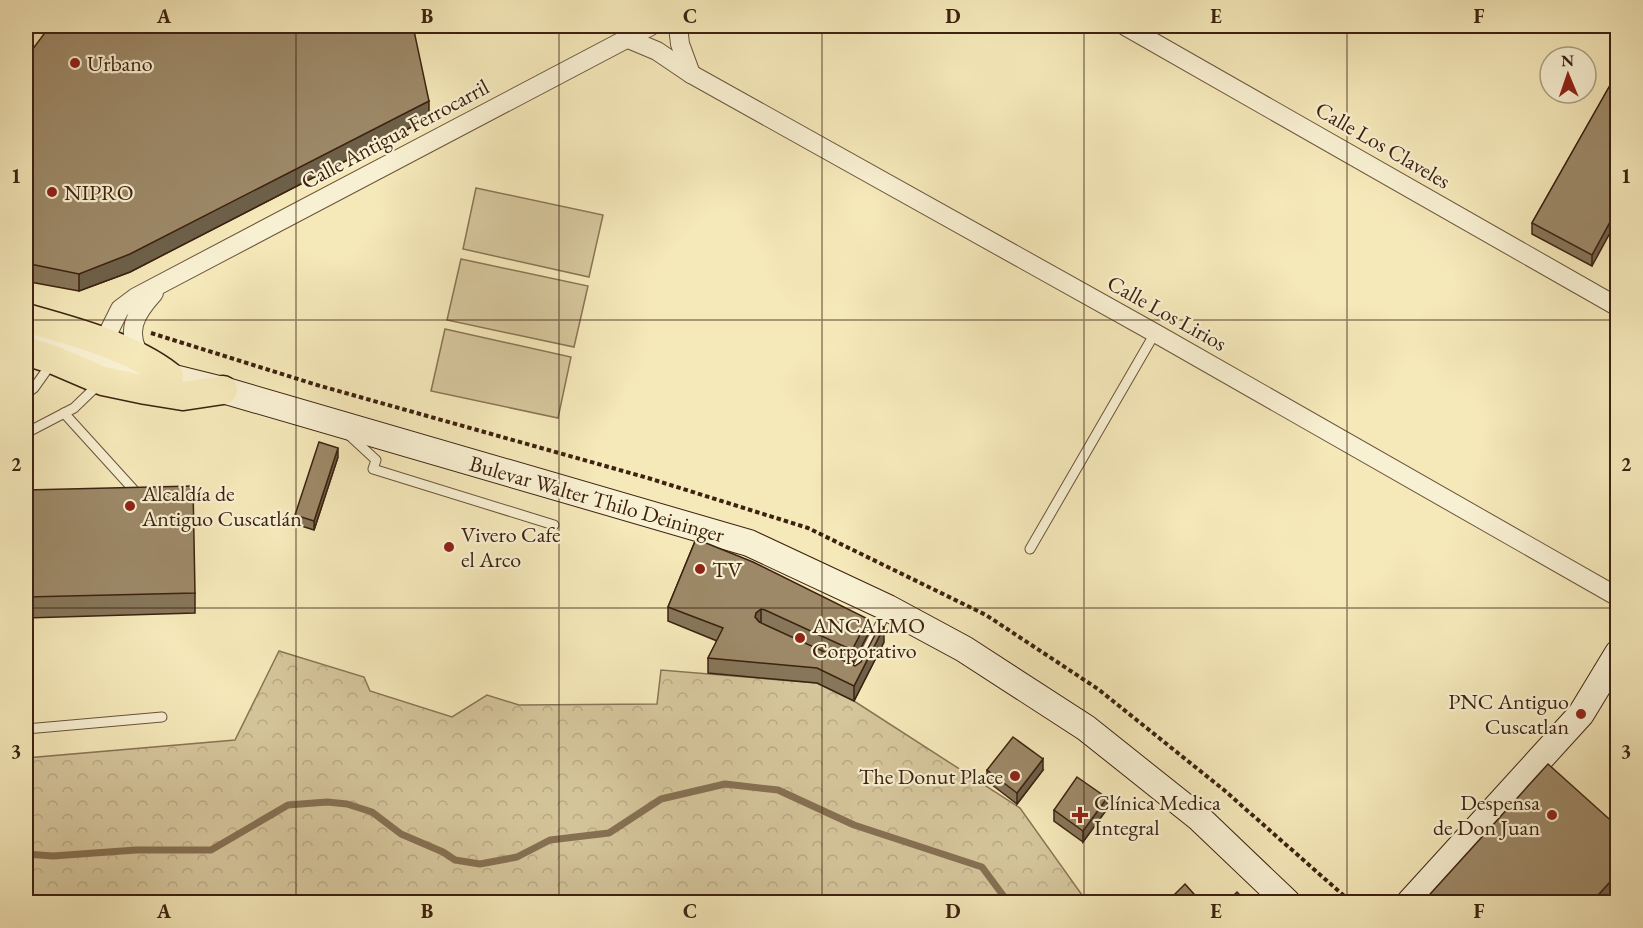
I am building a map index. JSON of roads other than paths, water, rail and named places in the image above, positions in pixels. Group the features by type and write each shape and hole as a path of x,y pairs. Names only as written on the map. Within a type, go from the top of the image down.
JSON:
{"main road":[{"path":"26,41 34,26"},
{"path":"26,318 104,362 183,396 223,390"},
{"name":"Bulevar Walter Thilo Deininger","path":"26,336 104,362 223,390 749,543 888,608 964,649 1086,728 1199,819 1287,903"},
{"path":"26,351 54,360 153,380 162,380 169,376 142,358 104,362 54,360"},
{"path":"1410,903 1581,714 1617,653"}],"street":[{"name":"Calle Antigua Ferrocarril","path":"104,362 110,329 120,309 136,297 651,26"},
{"path":"678,26 680,44 691,74"},
{"name":"Calle Los Claveles","path":"1125,26 1617,307"},
{"name":"Calle Los Lirios","path":"626,38 657,51 691,74 1155,333 1617,597"},
{"name":"Calle Antigua Ferrocarril","path":"142,358 136,350 132,327 140,309 162,285"}],"lane":[{"path":"1030,549 1155,333"},
{"path":"26,394 34,388 54,360"},
{"path":"26,433 74,408 104,362"},
{"path":"64,413 133,489"},
{"path":"333,422 376,460 373,469 554,525"},
{"path":"844,669 855,674 888,608"},
{"path":"26,729 162,717"}],"waterway":[{"path":"26,854 53,856 136,850 211,850 288,805 327,802 347,804 372,812 401,834 443,852 455,860 480,864 517,857 550,840 609,833 661,799 725,784 778,790 854,825 982,867 1008,902"}],"place":[{"name":"Urbano","path":"75,63"},
{"name":"NIPRO","path":"52,192"},
{"name":"Alcaldía de Antiguo Cuscatlán","path":"130,506"},
{"name":"Vivero Cafe el Arco","path":"449,547"},
{"name":"TV","path":"700,569"},
{"name":"ANCALMO Corporativo","path":"800,638"},
{"name":"PNC Antiguo Cuscatlan","path":"1581,714"},
{"name":"The Donut Place","path":"1015,776"},
{"name":"Clínica Medica Integral","path":"1080,815"},
{"name":"Despensa de Don Juan","path":"1552,815"}]}
